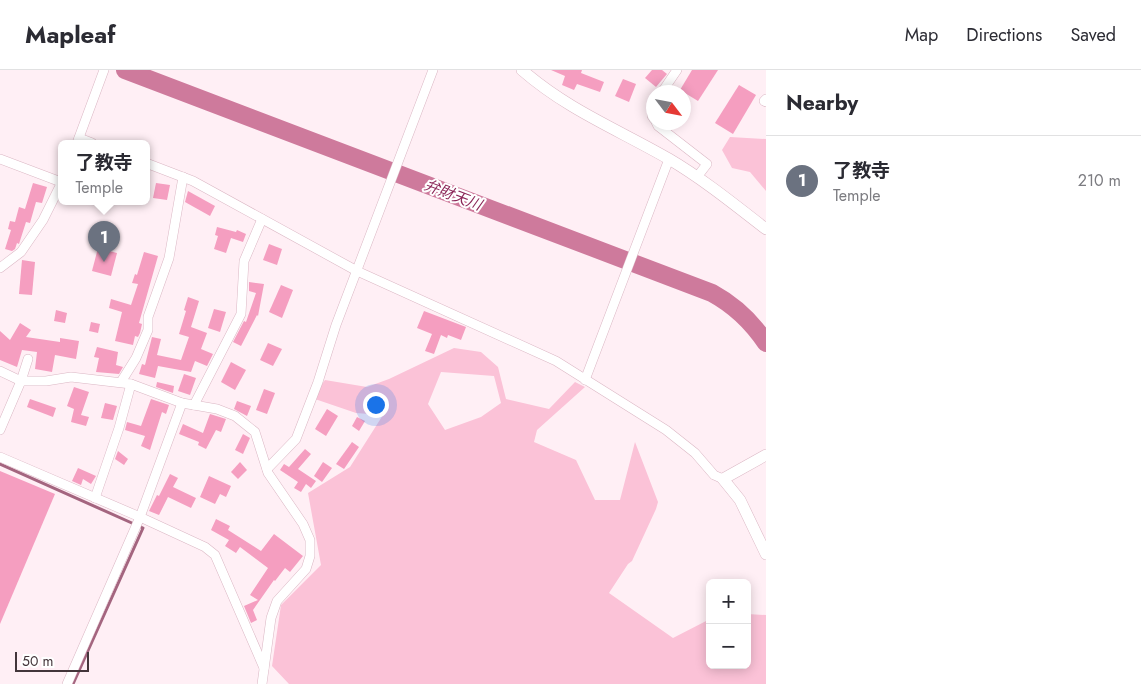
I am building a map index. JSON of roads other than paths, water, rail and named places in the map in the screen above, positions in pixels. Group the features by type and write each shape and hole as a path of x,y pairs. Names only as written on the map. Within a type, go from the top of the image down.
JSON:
{"street":[{"path":"78,140 104,70"},
{"path":"267,469 296,439 318,382 336,325 433,70"},
{"path":"522,70 555,97 669,159 697,177 766,229"},
{"path":"667,85 677,70"},
{"path":"766,98 764,101 766,102"},
{"path":"663,130 707,164 697,177"},
{"path":"0,159 58,181"},
{"path":"585,380 669,159"},
{"path":"150,165 193,181 357,271 556,361 678,438 714,475 723,479 740,500 766,554"},
{"path":"121,382 136,358 148,330 148,317 169,258 183,177"},
{"path":"0,268 21,252 43,220 58,188"},
{"path":"194,405 241,314 244,261 262,219"},
{"path":"0,430 21,381 28,359"},
{"path":"0,371 21,381 46,381 71,377 131,384 182,403 217,409 235,416 255,432 267,469 303,524 310,540 310,556 306,569 277,601 271,618 262,684"},
{"path":"95,498 119,428 131,384"},
{"path":"68,684 140,516 182,403"},
{"path":"723,479 766,455"},
{"path":"0,457 140,516 206,547 214,555 265,670"}],"waterway":[{"name":"弁財天川","path":"125,70 712,293 742,315 766,343"},
{"path":"0,464 143,528 73,684"}],"place":[{"name":"了教寺","path":"104,262"}]}
